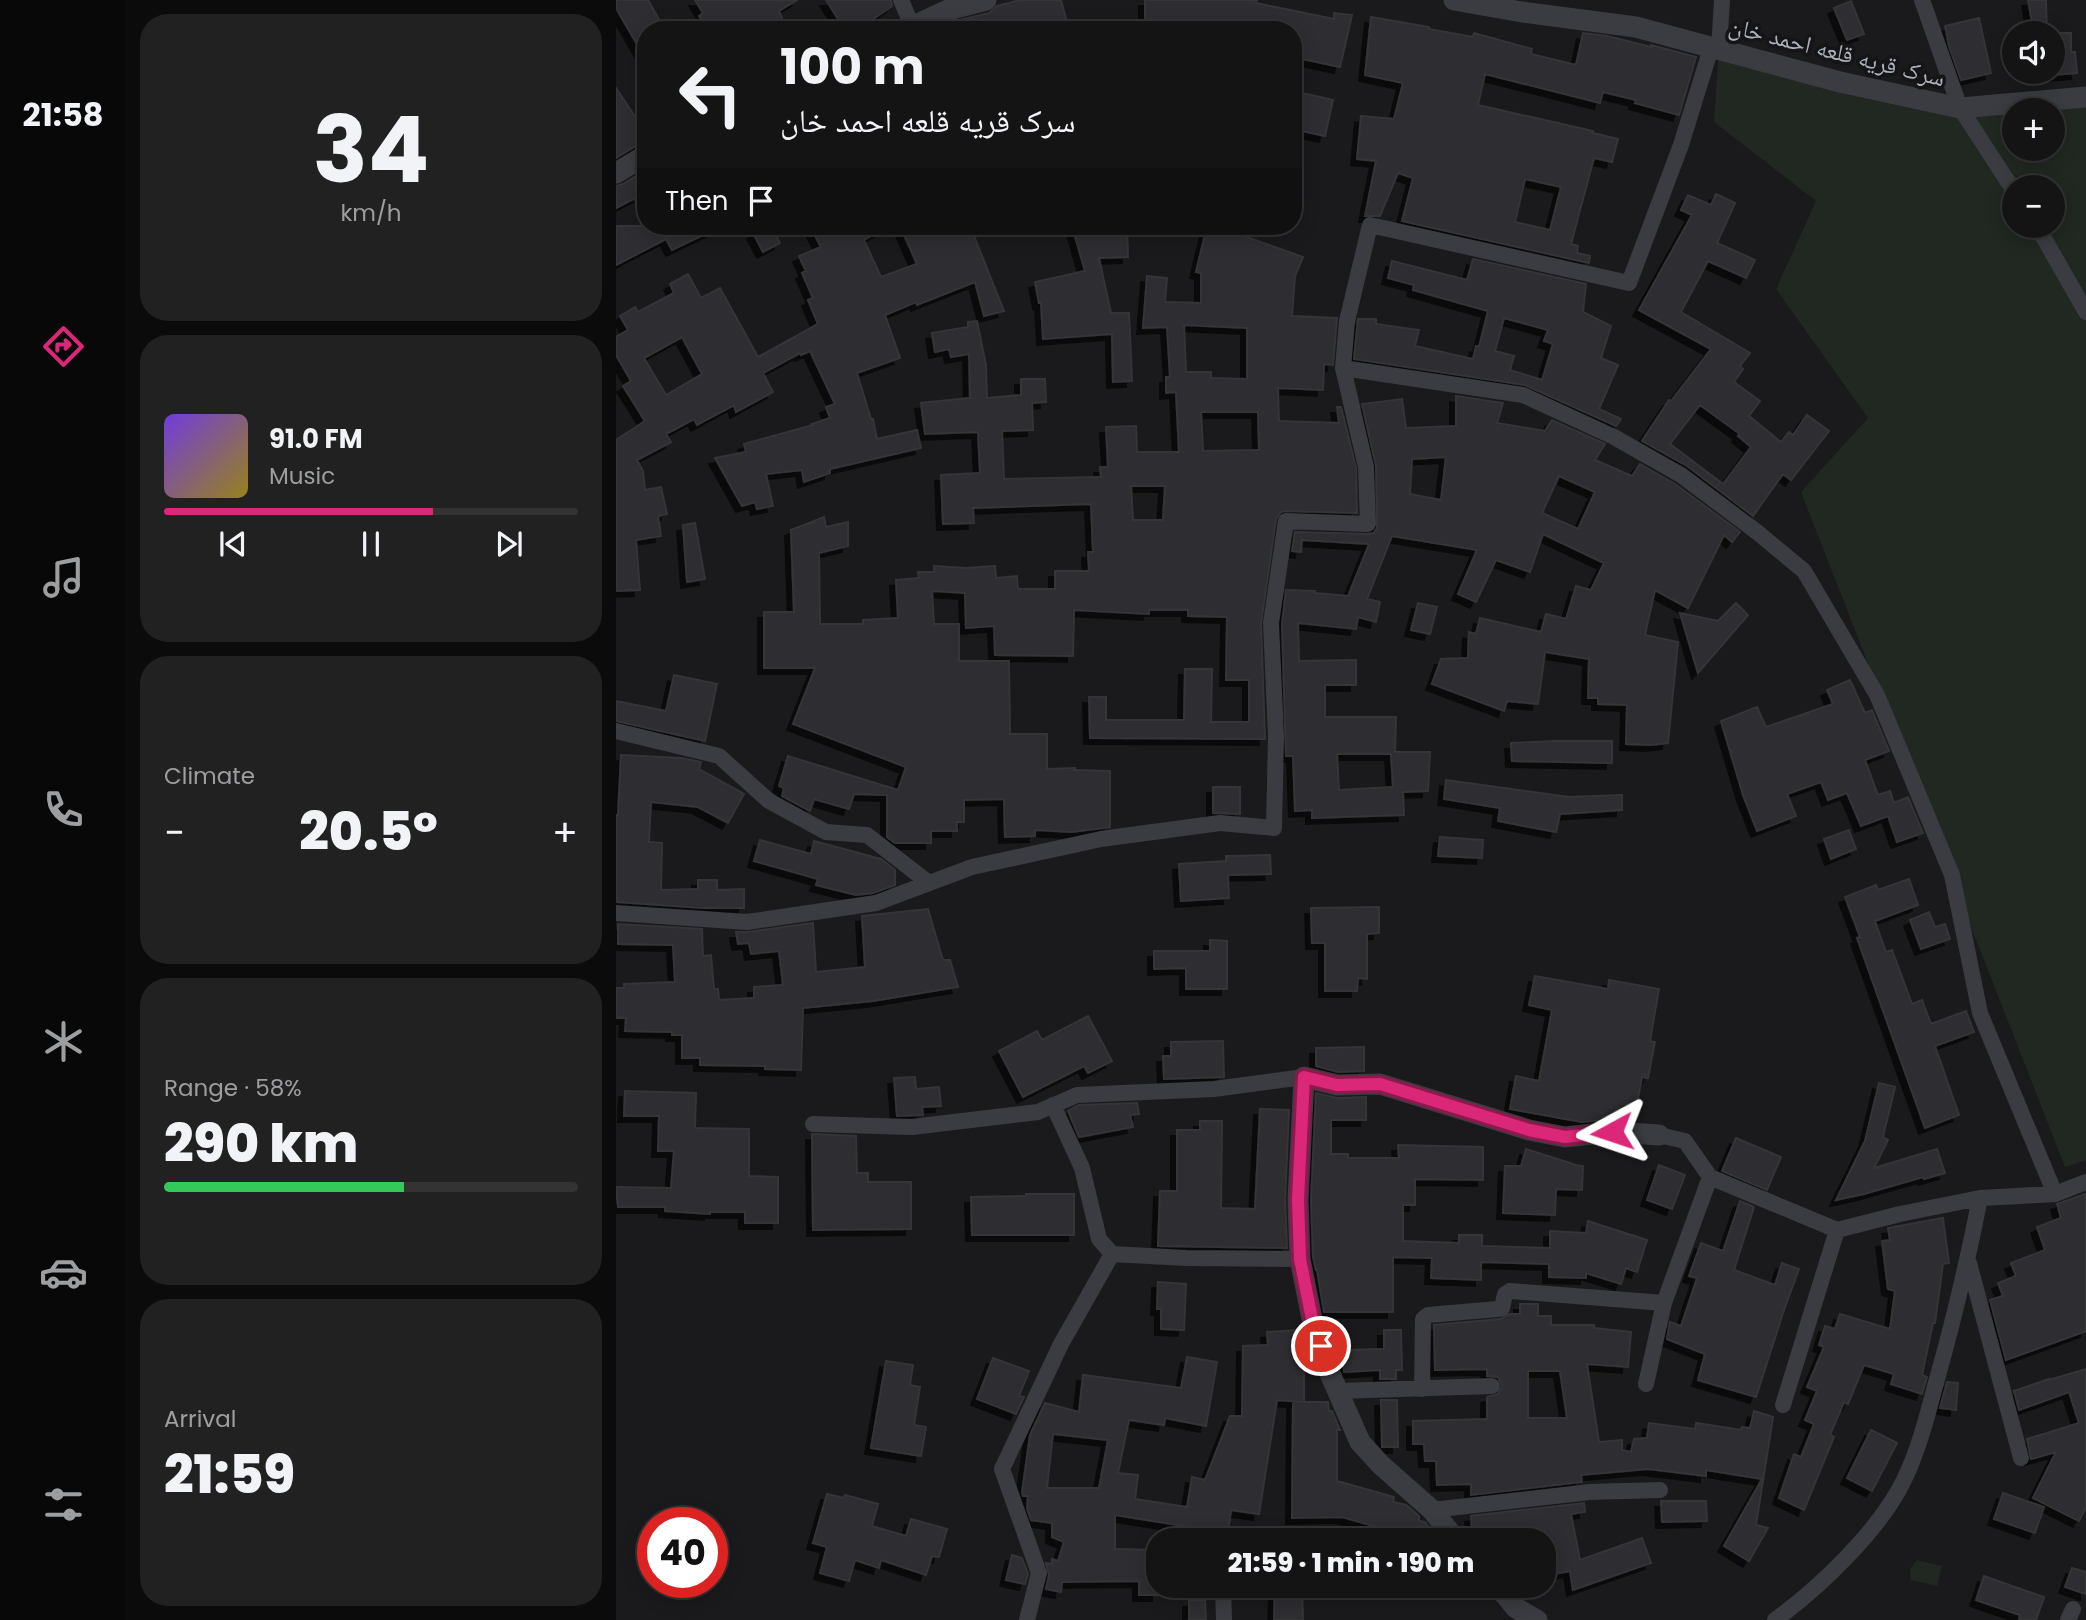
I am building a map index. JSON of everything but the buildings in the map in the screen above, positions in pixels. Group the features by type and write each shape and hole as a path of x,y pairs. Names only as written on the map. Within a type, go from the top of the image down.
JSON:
{"street":[{"path":"901,0 907,21"},
{"path":"924,21 948,10 986,0"},
{"name":"سرک قریه قلعه احمد خان","path":"1454,0 1636,27 1840,82 1960,108 2086,97"},
{"path":"616,913 747,922 876,903 972,867 1101,839 1220,823 1274,828 1276,736 1271,623 1286,521 1368,524 1366,467 1343,368 1347,321 1370,225 1629,283 1715,49 1722,0"},
{"path":"1923,0 1960,108 2004,175"},
{"path":"616,173 637,160"},
{"path":"2044,238 2086,312"},
{"path":"1343,368 1523,395 1614,437 1681,475 1804,571 1877,695 1952,875 1980,1013 2054,1194"},
{"path":"616,731 719,756 769,801 826,832 867,835 929,883"},
{"path":"813,1124 912,1127 1038,1112 1077,1095 1214,1089 1304,1077 1337,1085 1380,1084 1529,1130 1565,1137 1612,1132 1659,1135 1685,1142 1710,1177 1837,1230 1980,1198 2054,1194 2086,1182"},
{"path":"1304,1077 1298,1200 1300,1259 1313,1324 1360,1442 1381,1465 1432,1510 1446,1528"},
{"path":"1053,1105 1082,1168 1099,1239 1112,1254 1300,1259"},
{"path":"1646,1384 1664,1304 1710,1177"},
{"path":"1775,1620 1799,1602 1847,1555 1878,1521 1904,1481 1925,1424 1968,1260 1980,1198"},
{"path":"1783,1405 1837,1230"},
{"path":"1027,1620 1039,1573 1002,1469 1061,1344 1112,1254"},
{"path":"1968,1260 2021,1458"},
{"path":"1422,1389 1423,1319 1428,1315 1502,1308 1505,1294 1510,1291 1664,1304"},
{"path":"1338,1391 1492,1386"},
{"path":"1432,1510 1590,1492 1660,1490"},
{"path":"1223,1598 1224,1620"},
{"path":"1508,1598 1516,1608 1536,1620"}],"shaded area":[{"path":"1719,49 1960,108 2002,104 2002,161 2065,161 2065,99 2086,97 2086,1160 2065,1167 1801,492 1868,418 1776,289 1816,201 1714,122"},
{"path":"1917,1560 1942,1566 1937,1586 1911,1580 1910,1569"}],"route":[{"path":"1321,1346 1313,1324 1300,1259 1298,1200 1304,1077 1337,1085 1380,1084 1529,1130 1565,1137 1612,1132"}]}
